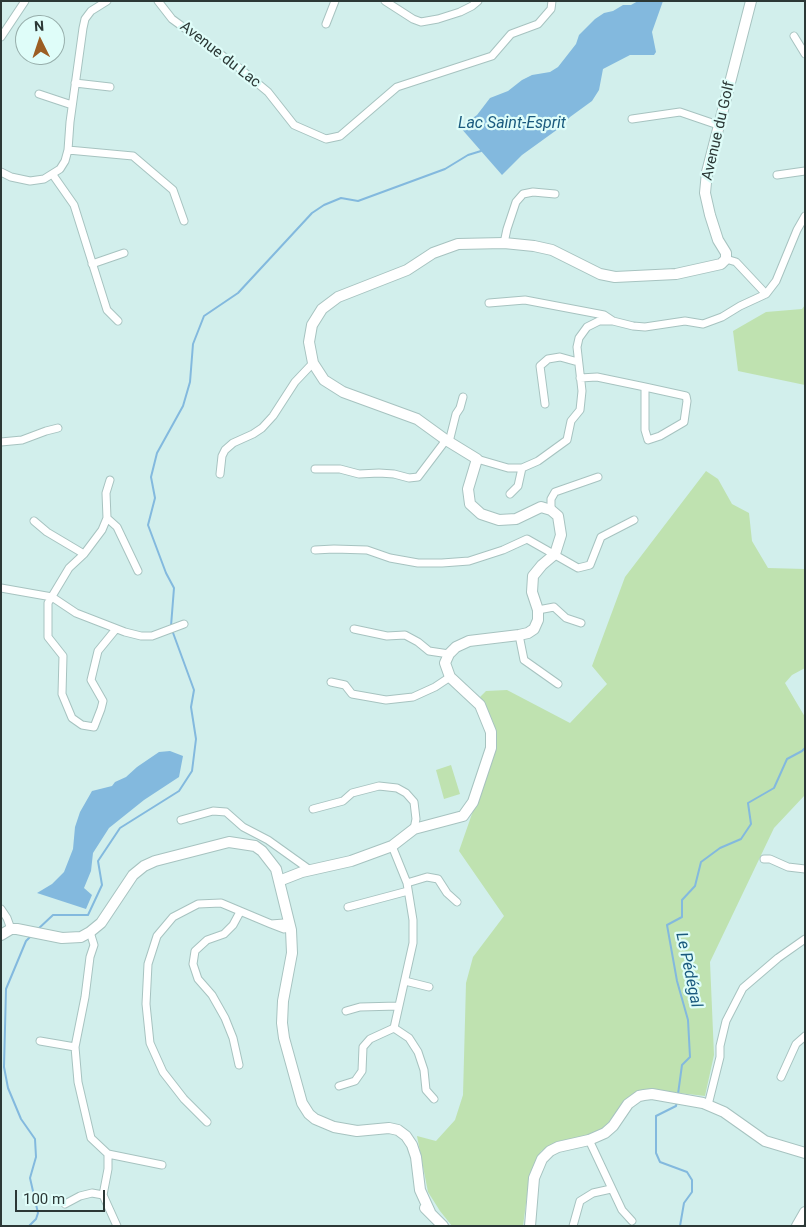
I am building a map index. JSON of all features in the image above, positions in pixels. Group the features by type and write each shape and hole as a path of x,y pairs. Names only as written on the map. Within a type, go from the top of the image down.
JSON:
{"street":[{"path":"1,37 25,1"},
{"path":"1,172 11,177 30,181 44,179 60,169 68,150 72,105 85,19 95,7 107,1"},
{"name":"Avenue du Lac","path":"158,1 172,19 238,66 268,92 294,125 326,139 340,136 397,87 492,56 511,34 538,24 551,8 552,1"},
{"path":"326,24 335,1"},
{"path":"384,1 412,19 421,22 460,12 478,1"},
{"name":"Avenue du Golf","path":"726,259 726,253 718,240 710,215 705,193 707,172 751,1"},
{"path":"794,36 805,54"},
{"path":"75,83 110,87"},
{"path":"39,94 72,105"},
{"path":"632,119 680,112 718,126"},
{"path":"68,150 132,156 173,190 184,221"},
{"path":"778,175 805,171"},
{"path":"53,175 74,205 106,310 118,321"},
{"path":"504,244 506,228 516,202 523,194 533,192 554,194"},
{"path":"766,294 736,262 726,259 721,264 676,274 615,277 600,274 552,250 534,246 458,244 433,253 407,270 338,297 322,309 312,325 309,342 313,363 324,380 343,392 418,419 477,459 508,468 522,468 538,461 567,440 571,421 580,410 582,391 577,347 579,338 587,327 599,321 645,327 684,321 702,324 722,317 766,294 776,281 797,230 805,216"},
{"path":"92,264 124,253"},
{"path":"489,303 525,300 604,315 613,322"},
{"path":"545,404 540,366 548,359 560,357 578,362"},
{"path":"220,474 222,456 225,450 233,443 262,428 273,416 295,382 313,363"},
{"path":"580,378 597,377 645,387 686,396 688,401 684,422 660,436 648,440 645,387"},
{"path":"315,469 340,469 359,474 379,473 409,478 418,477 448,441 463,397"},
{"path":"1,442 22,440 58,428"},
{"path":"275,878 351,861 392,846 414,829 463,816 473,802 491,748 491,732 480,705 450,677 445,663 449,654 469,640 519,635 534,629 538,620 538,610 532,592 533,576 555,554 561,535 558,516 551,510 541,508 516,519 500,520 481,514 470,504 468,489 477,459"},
{"path":"510,494 518,486 522,468"},
{"path":"551,510 551,499 555,492 598,477"},
{"path":"110,480 106,493 107,518 96,539 69,568 48,603 48,637 63,656 62,694 72,718 82,725 94,727 104,701 91,680 98,651 116,629"},
{"path":"107,518 117,527 138,571"},
{"path":"315,550 367,550 390,558 418,563 442,563 469,561 503,550 527,539 578,568 590,565 601,537 634,520"},
{"path":"34,521 47,532 84,554"},
{"path":"1,588 52,597 76,613 116,629 141,636 152,636 184,624"},
{"path":"538,610 554,607 566,618 581,622"},
{"path":"354,629 387,636 405,635 429,651 449,654"},
{"path":"519,635 524,660 558,684"},
{"path":"331,682 345,685 352,694 386,700 413,697 435,687 450,677"},
{"path":"313,809 343,801 352,793 379,786 397,788 406,793 414,802 416,819 414,829"},
{"path":"181,820 213,811 226,812 243,827 268,840 306,871"},
{"path":"1,935 14,929 62,938 86,935 101,924 129,879 144,866 171,856 212,845 229,842 242,843 263,859 275,878 292,948 283,1001 282,1023 284,1038 302,1103 315,1119 334,1127 357,1131 388,1128 398,1130 406,1136 412,1145 416,1157 420,1190 430,1212"},
{"path":"392,846 407,883 413,920 412,943 394,1028"},
{"path":"764,859 770,859 788,867 805,869"},
{"path":"407,883 427,877 438,879 457,902"},
{"path":"348,906 408,891"},
{"path":"207,1122 184,1099 163,1072 150,1043 146,1004 148,964 157,936 173,917 198,904 221,904 271,924 286,925"},
{"path":"1,909 14,929"},
{"path":"239,1065 225,1018 212,994 198,979 193,964 195,951 207,940 224,934 229,930 234,925 240,912"},
{"path":"286,925 286,951 278,999 277,1026 287,1069 300,1110 314,1124 332,1132 358,1136 389,1133 403,1140 411,1158 415,1189 419,1200 424,1208 443,1226"},
{"path":"86,935 94,945 75,1047 78,1082 91,1138 108,1154 162,1165"},
{"path":"708,1104 720,1057 720,1046 726,1020 743,988 778,958 805,939"},
{"path":"405,982 429,987"},
{"path":"346,1011 360,1007 398,1006"},
{"path":"339,1086 355,1081 359,1076 362,1071 363,1048 370,1039 394,1028"},
{"path":"394,1028 409,1038 418,1052 424,1070 426,1090 434,1099"},
{"path":"781,1077 796,1044 805,1036"},
{"path":"40,1041 75,1047"},
{"path":"530,1226 534,1178 542,1159 550,1151 558,1147 589,1140 605,1133 613,1126 628,1104 639,1096 652,1094 708,1104 724,1112 765,1142 805,1153"},
{"path":"589,1140 622,1210 632,1220"},
{"path":"108,1154 108,1169 103,1195 117,1226"},
{"path":"573,1226 580,1201 593,1193 611,1189"},
{"path":"65,1204 80,1196 92,1193 103,1195"},
{"path":"797,1226 805,1212"}],"green space":[{"path":"805,305 805,385 738,371 733,331 766,312 802,309"},
{"path":"706,471 718,479 732,504 749,513 752,541 768,568 805,569 805,668 792,675 785,683 805,717 805,795 774,828 710,962 714,1055 705,1096 644,1089 627,1098 604,1128 584,1137 560,1141 541,1151 530,1173 523,1226 452,1226 428,1192 417,1136 436,1141 455,1120 463,1095 466,983 473,957 504,916 459,851 495,748 493,722 480,697 486,691 507,690 570,723 607,684 592,666 625,577"},
{"path":"451,765 460,794 444,799 436,770"}],"water":[{"name":"Lac Saint-Esprit","path":"638,1 663,1 652,32 656,52 654,55 630,55 603,69 599,90 592,101 522,155 502,175 460,127 477,115 490,98 508,91 532,75 550,72 558,67 576,44 579,35 595,19 623,5 631,5"},
{"path":"170,751 183,756 179,777 144,800 109,828 93,853 91,871 84,888 92,895 86,909 37,893 52,884 64,872 73,849 75,827 80,812 92,791 112,786 159,752"}],"waterway":[{"path":"171,626 174,588 166,573 148,525 155,498 151,477 157,453 183,406 190,382 193,344 204,316 238,293 312,213 324,205 341,198 358,201 445,169 468,155 481,151"},
{"path":"37,930 53,915 88,915 102,885 98,861 120,828 179,791 192,771 196,739 191,707 194,690 172,630"},
{"name":"Le Pédégal","path":"678,1094 682,1065 690,1057 688,1020 677,981 667,925 682,917 682,900 695,886 701,862 720,848 741,839 751,824 748,803 774,788 787,759 805,748"},
{"path":"29,1226 36,1219 38,1213 30,1178 36,1157 35,1139 21,1119 8,1088 4,1067 6,989 26,941 32,935"},
{"name":"Le Pédégal","path":"677,1101 676,1106 656,1116 656,1153 660,1162 687,1172 692,1180 692,1192 684,1203 680,1226"}]}
